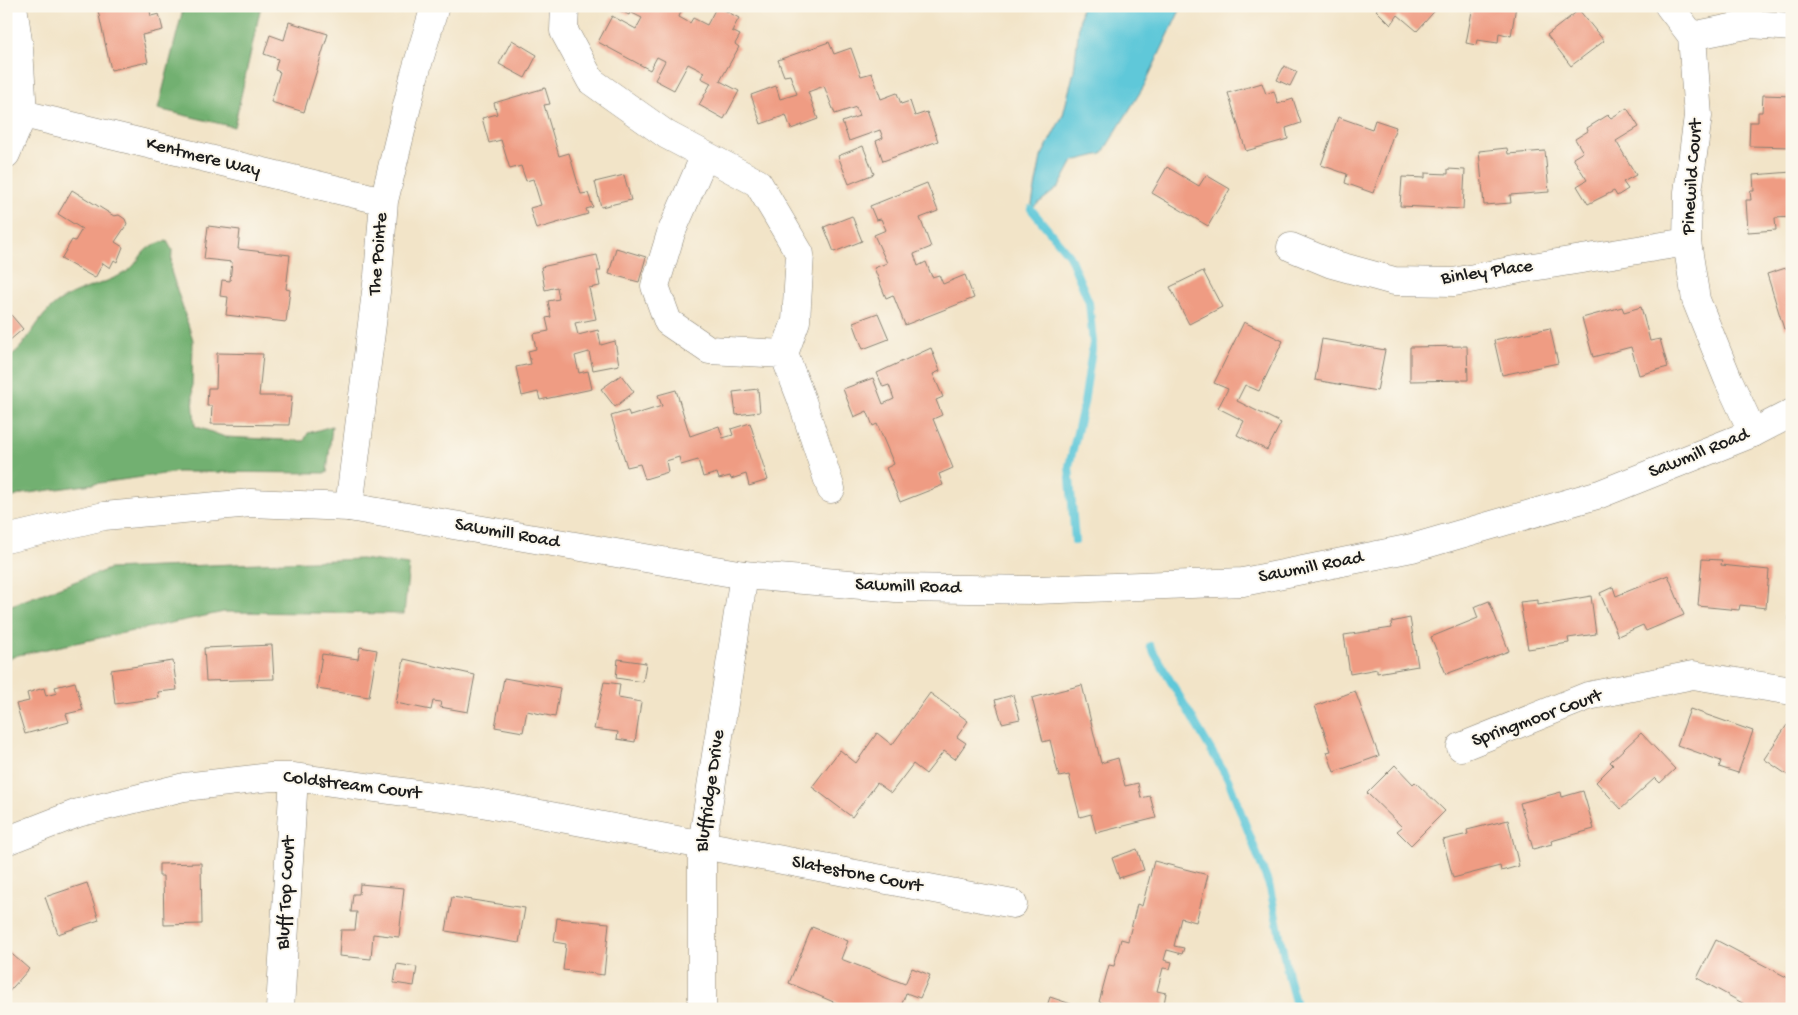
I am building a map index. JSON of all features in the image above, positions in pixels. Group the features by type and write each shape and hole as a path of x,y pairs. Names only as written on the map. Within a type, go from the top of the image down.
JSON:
{"street":[{"path":"6,154 23,114 19,48 13,6"},
{"name":"The Pointe","path":"350,507 378,276 384,201 414,77 435,6"},
{"path":"565,6 564,30 591,81 667,135 758,183 800,254 796,321 784,354 801,398 831,489"},
{"path":"1669,6 1692,36 1751,24 1792,27"},
{"name":"Pinewild Court","path":"1692,36 1698,116 1688,192 1687,242 1696,300 1728,379 1753,432"},
{"name":"Kentmere Way","path":"23,114 384,201"},
{"path":"705,155 672,233 655,286 668,322 709,350 784,354"},
{"name":"Binley Place","path":"1291,247 1332,264 1394,281 1454,282 1520,269 1687,242"},
{"name":"Sawmill Road","path":"6,539 104,516 251,503 350,507 744,575 896,588 1036,590 1243,582 1412,548 1590,497 1753,432 1792,413"},
{"name":"Bluffridge Drive","path":"702,1009 702,845 744,575"},
{"name":"Springmoor Court","path":"1461,748 1588,696 1693,675 1792,690"},
{"name":"Coldstream Court","path":"6,841 78,813 184,787 271,777 294,777 476,802 702,845"},
{"name":"Bluff Top Court","path":"280,1009 294,777"},
{"name":"Slatestone Court","path":"702,845 1013,904"}],"green space":[{"path":"182,6 261,6 234,127 158,109 182,13"},
{"path":"167,241 172,250 171,271 193,340 192,384 195,426 225,437 304,441 308,433 332,426 327,473 178,472 22,494 6,500 6,359 19,348 42,317 57,303 126,272 146,250"},
{"path":"361,559 409,565 404,614 224,612 18,655 6,660 6,607 109,569"}],"water":[{"path":"1081,6 1182,6 1144,86 1102,154 1073,161 1059,187 1031,209 1041,157 1063,115 1074,71"}],"building":[{"path":"97,6 149,6 151,16 159,14 163,30 142,35 148,62 111,70"},
{"path":"612,6 683,6 679,17 690,23 693,18 707,25 717,6 739,18 732,31 740,35 735,44 739,47 720,81 739,91 724,119 699,105 711,83 701,78 704,72 688,64 674,90 655,80 665,61 657,57 650,70 598,42 612,16 636,29 642,18 630,12 629,15"},
{"path":"1380,6 1439,6 1417,31 1398,15 1391,25 1376,10"},
{"path":"1473,6 1516,6 1511,36 1499,33 1498,43 1477,40 1476,45 1466,43"},
{"path":"1579,10 1604,41 1571,66 1547,35"},
{"path":"289,22 328,34 304,112 271,102 280,72 275,70 278,59 264,54 270,35 284,40"},
{"path":"512,40 537,55 525,78 499,64"},
{"path":"829,42 834,54 851,48 861,76 872,73 881,99 897,93 901,104 910,101 915,116 927,112 938,141 883,161 876,141 883,138 880,130 849,141 842,122 859,116 856,107 835,114 824,86 808,92 818,119 791,129 786,115 761,124 751,95 776,86 780,99 797,94 790,75 784,76 778,60"},
{"path":"1284,66 1297,72 1290,86 1277,80"},
{"path":"1262,83 1266,94 1274,91 1278,104 1293,99 1301,123 1286,128 1288,139 1246,151 1228,93"},
{"path":"545,88 550,104 544,105 559,156 569,153 581,194 588,193 593,207 586,209 588,214 536,229 530,208 541,205 533,179 526,181 521,166 510,169 501,140 489,143 482,118 497,114 494,103"},
{"path":"1763,95 1792,96 1792,147 1749,146 1750,122 1758,122 1758,112 1762,112"},
{"path":"1627,108 1639,127 1616,141 1636,175 1623,182 1628,189 1617,196 1614,191 1588,204 1577,186 1587,180 1573,158 1583,152 1575,139 1588,131 1587,128 1608,115 1611,118"},
{"path":"1338,117 1372,129 1375,120 1396,127 1373,193 1345,183 1347,174 1321,165"},
{"path":"863,146 874,174 849,184 838,156"},
{"path":"1507,148 1508,154 1545,151 1549,192 1510,195 1511,203 1484,205 1479,151"},
{"path":"1167,167 1199,186 1206,175 1230,189 1208,226 1152,193"},
{"path":"1448,169 1465,170 1463,209 1400,206 1402,177 1425,178 1425,173 1448,174"},
{"path":"1792,172 1792,217 1775,218 1776,230 1748,232 1746,200 1751,200 1750,191 1754,191 1753,175"},
{"path":"624,175 631,200 601,207 595,182"},
{"path":"927,183 938,211 920,218 931,247 914,254 918,266 926,262 932,277 939,275 943,284 965,275 974,298 905,325 893,295 886,298 874,268 887,263 874,235 886,230 881,219 876,220 870,206"},
{"path":"72,190 114,216 119,215 125,219 127,224 115,242 123,247 117,262 114,260 110,268 103,263 95,278 61,259 72,240 75,241 82,229 58,214"},
{"path":"852,216 862,241 834,252 824,227"},
{"path":"208,226 240,230 238,249 290,255 286,289 290,290 286,322 226,315 228,297 220,296 222,280 230,281 232,262 204,259"},
{"path":"616,248 646,257 639,282 609,274"},
{"path":"597,255 601,271 597,271 600,286 589,288 596,319 575,323 578,335 598,330 601,345 615,341 619,365 593,370 589,352 575,356 579,373 588,371 592,389 540,400 538,392 522,396 516,367 531,364 528,351 536,349 533,334 549,331 546,318 551,317 548,301 559,299 557,287 545,290 541,267"},
{"path":"1792,266 1792,326 1784,329 1767,274"},
{"path":"1203,271 1222,307 1189,324 1170,287"},
{"path":"1622,307 1624,312 1641,307 1650,341 1660,339 1668,367 1639,375 1631,347 1593,357 1582,318"},
{"path":"6,309 23,329 6,346"},
{"path":"878,313 889,339 863,349 853,322"},
{"path":"1244,322 1283,341 1259,391 1245,385 1237,401 1281,423 1267,450 1237,435 1244,421 1218,408 1228,389 1214,383"},
{"path":"1550,328 1558,363 1502,375 1494,340"},
{"path":"1322,339 1385,350 1377,391 1315,380"},
{"path":"1467,346 1468,380 1410,381 1410,347"},
{"path":"931,348 940,371 933,374 943,397 936,400 942,415 933,419 953,468 939,474 943,485 900,502 886,468 894,464 877,424 873,426 867,411 854,417 843,389 873,378 883,404 894,399 889,385 883,387 877,373"},
{"path":"217,353 263,354 259,396 292,396 289,425 211,424 212,406 207,406 208,388 216,388"},
{"path":"621,375 634,392 615,407 601,389"},
{"path":"758,389 760,412 736,415 733,392"},
{"path":"676,390 690,436 719,426 723,438 733,435 731,429 750,423 768,480 749,486 746,474 731,479 730,476 719,479 717,473 703,477 698,460 681,465 679,457 666,461 668,472 645,479 640,464 627,467 611,416 628,411 630,416 662,406 658,395"},
{"path":"1702,559 1722,560 1721,565 1769,570 1766,608 1740,605 1739,610 1698,606"},
{"path":"1668,575 1684,615 1646,631 1643,625 1618,636 1600,593 1613,587 1616,596"},
{"path":"1790,587 1792,587 1792,620 1789,620"},
{"path":"1591,596 1596,634 1568,638 1569,643 1528,649 1520,602 1538,600 1538,605"},
{"path":"1489,601 1509,651 1446,674 1431,637 1478,618 1474,607"},
{"path":"1410,618 1418,666 1377,673 1377,669 1350,674 1344,635 1392,628 1391,622"},
{"path":"272,645 274,679 206,681 204,648"},
{"path":"360,647 377,650 369,697 317,689 322,654 358,659"},
{"path":"404,659 475,675 468,712 440,707 441,702 433,701 431,710 396,703"},
{"path":"618,659 646,663 643,682 616,678"},
{"path":"173,661 177,690 158,692 159,698 115,704 111,670"},
{"path":"504,678 560,688 555,717 527,711 523,732 495,727"},
{"path":"75,682 83,710 66,714 69,722 25,734 16,704 29,701 27,693 44,688 46,696 57,693 55,687"},
{"path":"604,682 620,684 618,698 641,702 635,742 617,739 618,732 594,729"},
{"path":"1082,685 1101,763 1118,758 1125,786 1138,783 1141,798 1150,796 1156,818 1096,833 1091,814 1080,817 1069,775 1059,777 1050,740 1043,742 1032,698"},
{"path":"1355,691 1379,756 1334,772 1327,752 1331,751 1315,706"},
{"path":"930,693 968,721 957,737 966,743 955,759 944,751 926,774 913,764 891,793 877,783 852,817 812,787 840,750 856,763 877,733 892,745"},
{"path":"1013,695 1020,719 1002,723 995,700"},
{"path":"1690,709 1753,731 1738,773 1719,767 1721,761 1677,745"},
{"path":"1787,725 1792,728 1792,778 1764,759"},
{"path":"1641,733 1675,769 1660,783 1655,778 1621,809 1596,782 1613,765 1610,762"},
{"path":"1395,765 1413,784 1415,782 1445,811 1411,845 1397,831 1402,827 1367,793"},
{"path":"1583,791 1594,829 1551,841 1552,844 1533,849 1520,803 1561,792 1562,797"},
{"path":"1508,820 1519,866 1501,871 1500,866 1453,878 1443,840 1468,834 1467,830"},
{"path":"1137,849 1144,870 1119,878 1112,858"},
{"path":"1154,861 1208,875 1196,922 1181,918 1174,946 1184,948 1182,954 1167,950 1164,960 1172,962 1170,969 1163,968 1157,991 1166,993 1163,1009 1126,1009 1099,1002 1109,965 1114,966 1121,939 1128,941 1137,904 1142,906"},
{"path":"201,863 202,924 164,925 163,876 159,876 159,864"},
{"path":"87,883 99,920 58,934 45,897"},
{"path":"360,884 404,888 399,937 373,934 371,959 339,956 341,930 355,930 357,912 351,912 353,894 359,894"},
{"path":"452,897 525,908 519,943 446,931"},
{"path":"557,918 609,923 604,975 563,970 566,944 554,942"},
{"path":"812,927 848,941 841,959 905,984 912,968 930,975 920,998 906,993 900,1009 850,1009 789,983"},
{"path":"1716,940 1792,980 1792,997 1786,1009 1741,1009 1744,1004 1697,978"},
{"path":"6,949 29,969 6,995"},
{"path":"397,964 417,967 414,986 394,983"},
{"path":"1050,997 1071,1004 1070,1009 1046,1009"}],"waterway":[{"path":"1031,209 1069,255 1089,302 1093,343 1084,403 1069,466 1075,541"},
{"path":"1150,646 1228,779 1270,888 1297,1009"}]}
